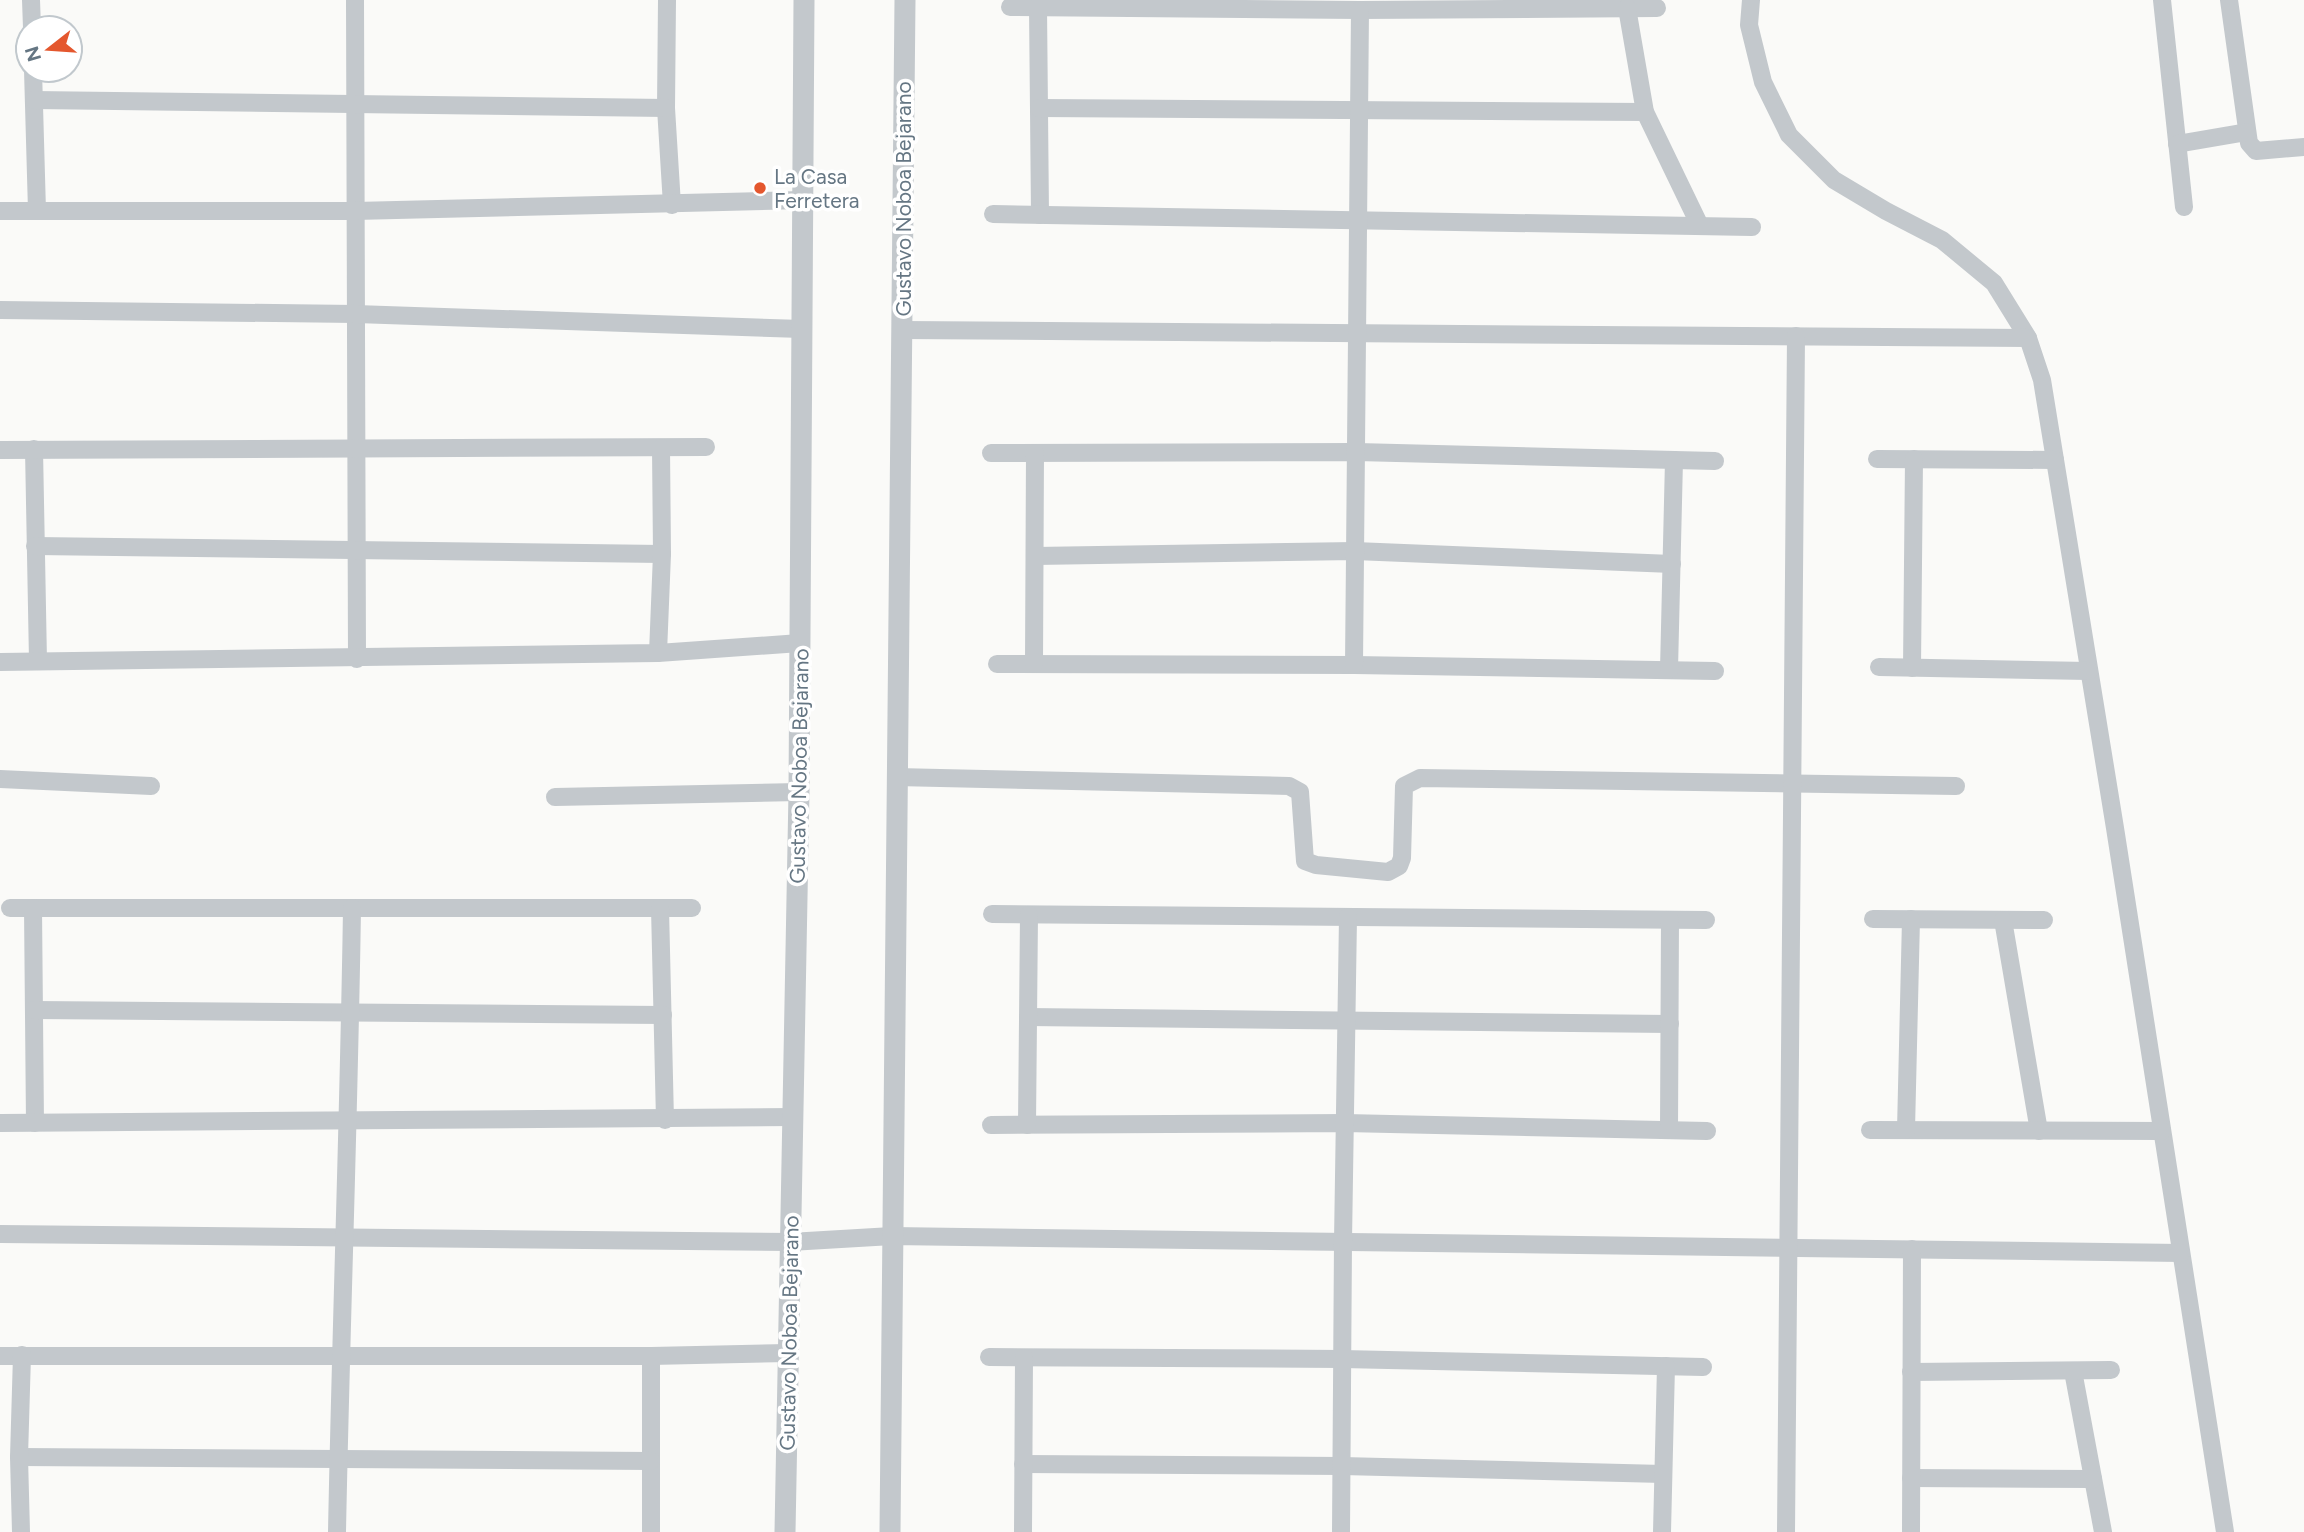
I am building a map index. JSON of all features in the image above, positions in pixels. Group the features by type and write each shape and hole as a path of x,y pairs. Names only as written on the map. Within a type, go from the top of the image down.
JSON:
{"street":[{"path":"355,0 357,659"},
{"path":"667,0 666,107 672,205"},
{"name":"Gustavo Noboa Bejarano","path":"785,1532 799,792 804,0"},
{"name":"Gustavo Noboa Bejarano","path":"890,1532 905,0"},
{"path":"1751,0 1749,25 1763,82 1789,135 1834,180 1942,240 1994,283 2028,338 2042,380 2225,1532"},
{"path":"2162,0 2184,207"},
{"path":"2229,0 2249,143 2256,151 2304,147"},
{"path":"1010,7 1360,10 1657,8"},
{"path":"1038,8 1040,215"},
{"path":"1627,8 1645,112 1700,226"},
{"path":"1354,664 1360,10"},
{"path":"33,84 37,211"},
{"path":"34,100 666,107"},
{"path":"1039,108 1645,112"},
{"path":"2177,144 2247,132"},
{"path":"0,211 355,211 803,200"},
{"path":"993,214 1752,227"},
{"path":"0,310 356,314 802,329"},
{"path":"902,330 2028,338"},
{"path":"1786,1532 1796,336"},
{"path":"0,450 706,447"},
{"path":"658,653 662,554 661,448"},
{"path":"34,449 38,662"},
{"path":"991,453 1357,452 1715,461"},
{"path":"1034,664 1035,453"},
{"path":"1877,459 2055,460"},
{"path":"1912,668 1914,459"},
{"path":"1669,670 1674,460"},
{"path":"35,546 662,554"},
{"path":"1035,556 1355,551 1672,564"},
{"path":"0,662 658,653 800,643"},
{"path":"997,664 1354,664 1715,671"},
{"path":"1879,667 2090,671"},
{"path":"896,777 1289,786 1300,792 1305,861 1316,865 1388,872 1399,866 1402,858 1404,786 1420,778 1956,786"},
{"path":"0,779 151,786"},
{"path":"555,797 799,792"},
{"path":"10,908 692,908"},
{"path":"33,908 36,1123"},
{"path":"337,1532 343,1238 349,1122 352,908"},
{"path":"660,908 665,1120"},
{"path":"992,914 1706,920"},
{"path":"1027,1125 1029,915"},
{"path":"1341,1532 1348,917"},
{"path":"1873,919 2044,920"},
{"path":"1906,1130 1911,919"},
{"path":"1669,1130 1670,920"},
{"path":"2003,920 2039,1131"},
{"path":"34,1010 663,1015"},
{"path":"1028,1017 1670,1024"},
{"path":"0,1123 793,1117"},
{"path":"991,1125 1345,1123 1707,1131"},
{"path":"1870,1130 2162,1131"},
{"path":"0,1234 790,1242 892,1236 2181,1253"},
{"path":"1911,1532 1912,1249"},
{"path":"0,1356 651,1356 788,1353"},
{"path":"21,1532 19,1457 22,1355"},
{"path":"651,1356 651,1532"},
{"path":"989,1357 1342,1359 1703,1367"},
{"path":"1023,1532 1024,1358"},
{"path":"1662,1532 1666,1366"},
{"path":"1912,1372 2111,1370"},
{"path":"2073,1371 2103,1532"},
{"path":"19,1457 651,1461"},
{"path":"1023,1464 1342,1466 1663,1474"},
{"path":"1911,1478 2093,1479"}],"place":[{"name":"La Casa Ferretera","path":"760,188"}]}
